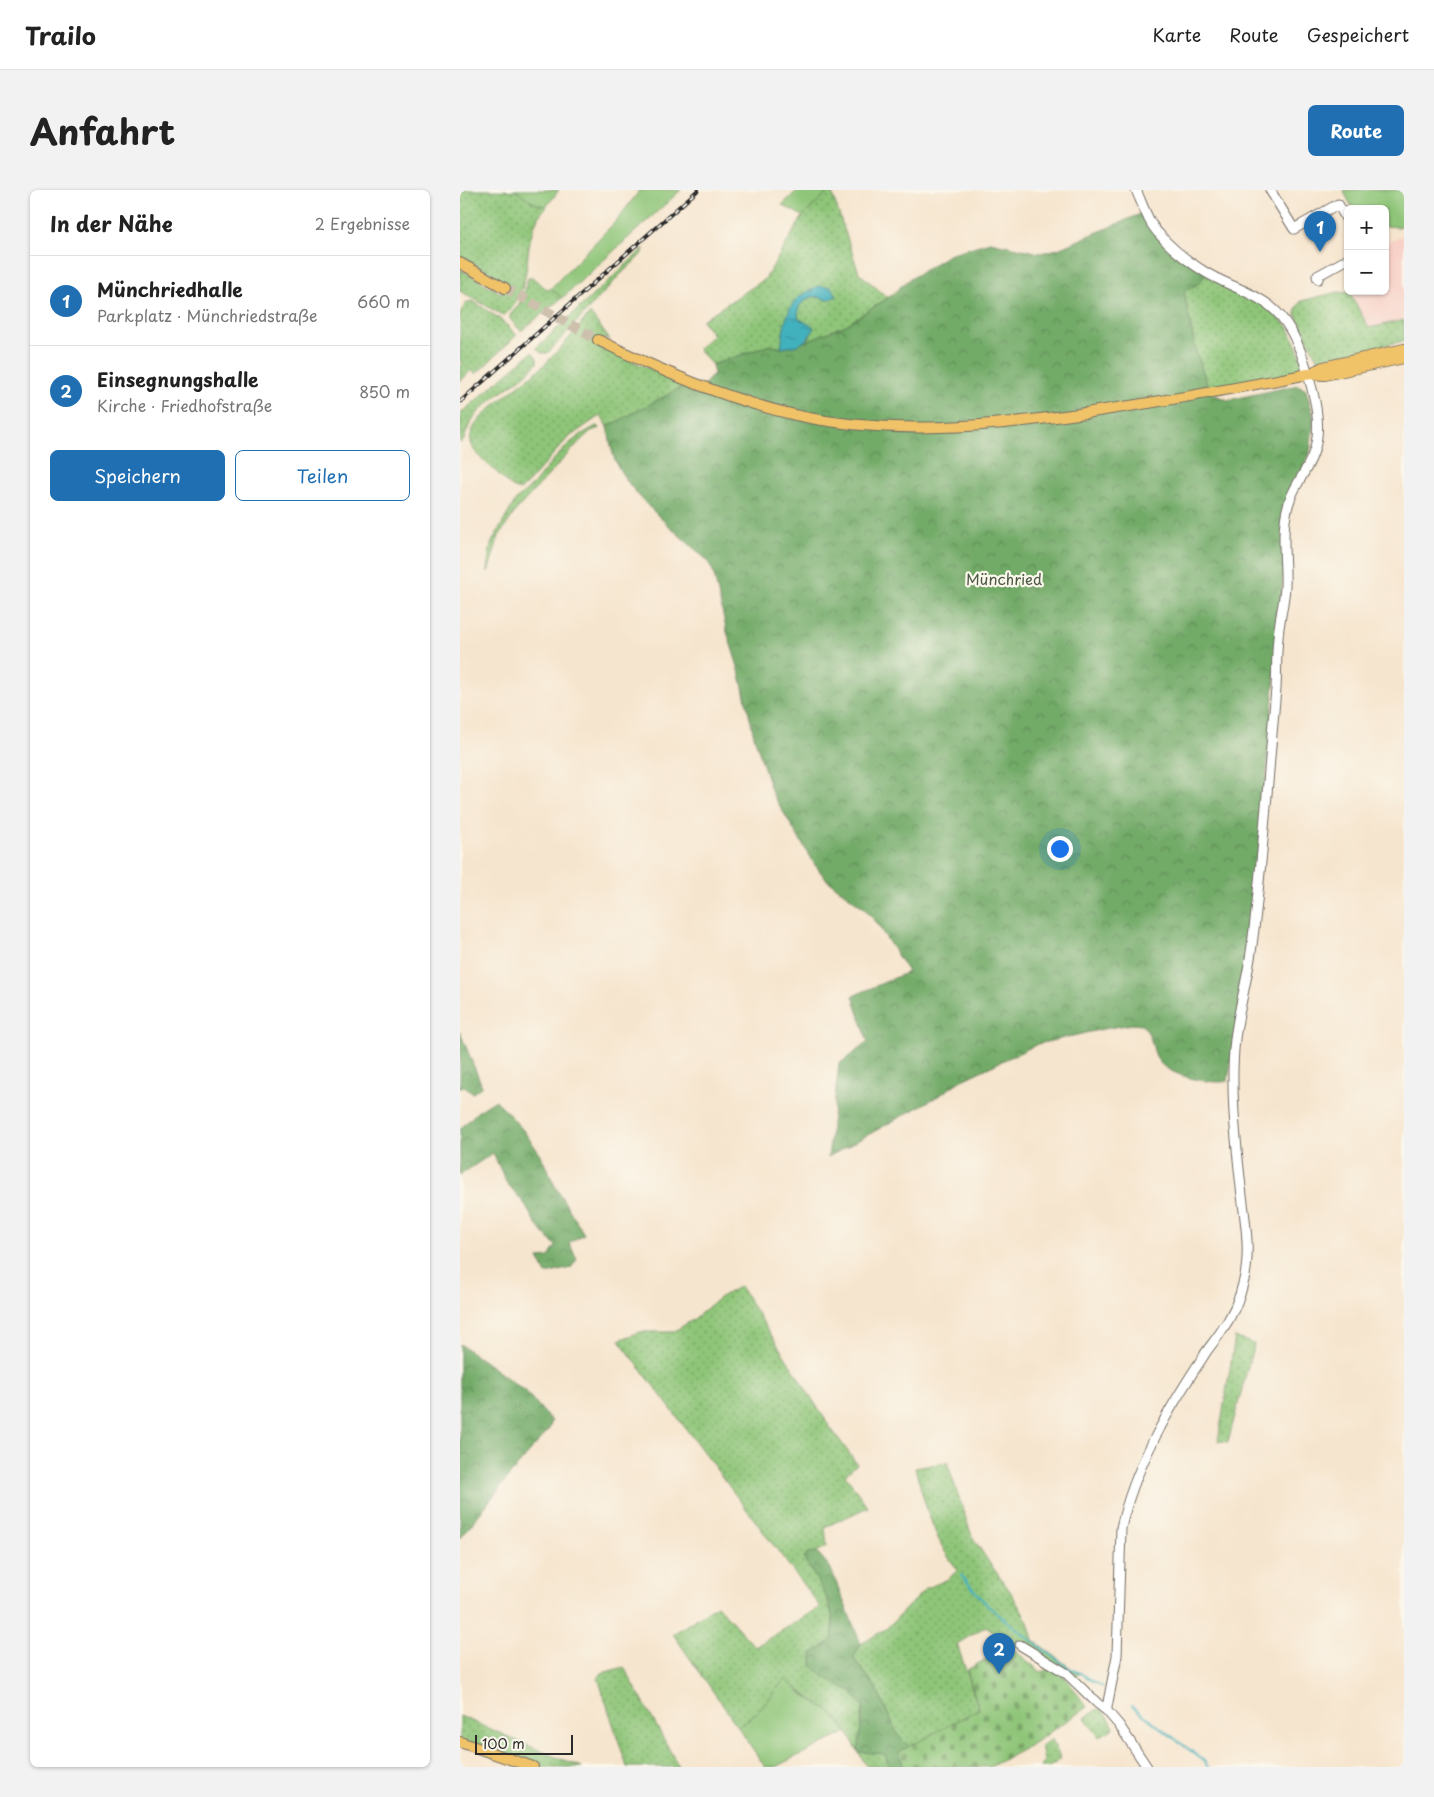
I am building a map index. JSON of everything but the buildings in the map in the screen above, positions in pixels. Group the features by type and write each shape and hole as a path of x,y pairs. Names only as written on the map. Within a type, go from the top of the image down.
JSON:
{"main road":[{"path":"460,263 505,288"},
{"path":"598,340 654,367 736,398 797,415 851,424 882,426 974,426 1034,420 1131,406 1308,374 1325,374 1404,358"},
{"path":"1308,374 1323,368 1404,349"},
{"path":"460,1742 533,1767"}],"street":[{"path":"1106,1708 1117,1656 1121,1528 1125,1509 1142,1464 1204,1353 1223,1330 1238,1299 1245,1278 1248,1250 1240,1176 1233,1071 1235,1040 1252,949 1256,910 1276,683 1278,637 1282,609 1285,565 1284,525 1287,506 1293,490 1312,455 1318,432 1318,419 1308,374 1297,342 1288,326 1271,307 1248,293 1206,273 1175,250 1157,232 1145,212 1136,190"},
{"path":"1270,190 1294,229 1338,204 1344,215"},
{"path":"1318,279 1317,276 1344,261"},
{"path":"1020,1645 1066,1673 1097,1704 1106,1708 1146,1767"}],"shaded area":[{"path":"1404,235 1404,320 1369,329 1351,295 1389,295 1389,242"}],"green space":[{"path":"460,190 516,191 542,206 547,206 538,218 532,235 524,283 520,294 514,305 504,316 460,291 460,269 501,293 508,283 460,256"},
{"path":"515,190 559,190 547,206 542,206"},
{"path":"640,190 681,190 562,298 551,288 617,220"},
{"path":"798,190 830,190 803,216 782,205"},
{"path":"830,190 859,273 888,298 846,325 805,342 811,336 805,323 798,318 798,307 811,297 827,300 819,286 788,315 781,348 770,345 712,365 698,349 713,335 702,320 765,279 803,216"},
{"path":"1343,190 1404,190 1404,225 1389,226 1389,205 1351,205"},
{"name":"Münchried","path":"1145,212 1157,232 1206,273 1199,283 1184,292 1195,348 1210,393 1228,400 1298,385 1306,390 1314,417 1310,453 1286,506 1284,566 1256,900 1228,1081 1212,1082 1190,1078 1170,1071 1158,1060 1150,1037 1142,1025 1132,1024 1103,1029 1038,1044 960,1081 940,1095 828,1157 839,1064 868,1042 853,996 908,972 876,922 864,908 826,879 815,865 772,793 754,736 713,571 707,560 656,513 631,486 615,460 607,427 686,385 697,392 714,374 712,365 770,345 781,348 794,346 846,325 888,298 907,281 952,253 990,242 1040,253 1058,249"},
{"path":"644,248 643,253 620,275 548,353 541,353 536,348"},
{"path":"1206,273 1248,293 1288,326 1308,374 1210,393 1195,348 1184,292 1199,283"},
{"path":"528,278 533,278 548,290 551,288 562,298 521,331 510,319 510,315 518,306"},
{"path":"1338,292 1344,292 1344,295 1351,295 1369,328 1404,320 1404,341 1317,359 1296,316 1296,309 1301,301"},
{"path":"473,301 500,319 517,335 476,374 471,370 460,382 460,365 463,364 460,361 460,313 467,302"},
{"path":"590,313 610,340 603,338 598,341 599,346 686,385 607,427 601,415 568,438 524,487 520,490 516,489 508,484 474,451 471,441 473,429 478,421 496,404 540,369"},
{"path":"532,352 537,358 537,363 476,415 464,440 460,443 460,414"},
{"path":"596,426 600,428 591,431 580,441 517,509 499,536 488,572 489,553 492,542 515,501 534,484 551,462 570,443"},
{"path":"460,1032 482,1086 473,1093 463,1086 460,1088"},
{"path":"496,1100 523,1130 540,1154 556,1188 584,1234 569,1243 577,1259 571,1268 546,1274 538,1258 549,1257 556,1246 537,1226 524,1203 506,1182 493,1153 460,1175 460,1129 477,1112"},
{"path":"740,1286 830,1427 857,1464 845,1475 868,1507 825,1527 827,1546 817,1552 807,1554 804,1559 826,1597 830,1607 833,1628 832,1640 812,1654 824,1677 852,1692 863,1707 889,1767 867,1767 846,1730 836,1717 785,1680 760,1710 738,1727 673,1634 717,1605 755,1647 820,1607 619,1340 640,1332 673,1332 694,1319 719,1298"},
{"path":"1235,1337 1254,1344 1228,1442 1218,1441"},
{"path":"460,1344 524,1390 552,1421 549,1429 460,1539"},
{"path":"947,1462 972,1536 1010,1591 1028,1622 1033,1640 1079,1674 1072,1679 1021,1645 1009,1646 986,1626 957,1644 979,1709 910,1747 897,1734 875,1686 853,1658 861,1644 887,1628 925,1589 948,1579 958,1570 936,1535 915,1468"},
{"path":"817,1552 830,1567 861,1644 853,1658 875,1686 897,1734 910,1747 899,1752 904,1767 889,1767 885,1754 858,1752 863,1707 852,1692 824,1677 812,1666 812,1654 832,1640 833,1628 830,1607 826,1597 804,1559 807,1553"},
{"path":"1009,1646 1041,1672 1051,1668 1066,1678 1087,1707 1031,1745 990,1767 904,1767 899,1752 979,1709 967,1670"},
{"path":"624,1667 679,1767 627,1767 598,1678 602,1673"},
{"path":"785,1679 800,1692 831,1712 847,1732 775,1767 765,1767 738,1727 760,1710"},
{"path":"1101,1709 1108,1716 1114,1728 1099,1737 1085,1718 1096,1710"},
{"path":"460,1716 582,1767 533,1767 460,1742"},
{"path":"1051,1739 1061,1759 1049,1767 1040,1767 1044,1761 1041,1746"}],"water":[{"path":"819,286 831,287 837,296 827,300 812,297 799,306 798,318 814,327 812,333 801,343 781,348 785,323 795,301 806,292"}],"waterway":[{"path":"961,1575 988,1606 1028,1638 1069,1668 1103,1687"},
{"path":"1132,1706 1204,1761 1208,1767"}],"tunnel":[{"path":"505,288 598,340"}],"railway":[{"path":"460,402 698,190"}],"place":[{"name":"Münchriedhalle","path":"1320,252"},
{"name":"Einsegnungshalle","path":"999,1674"}]}
